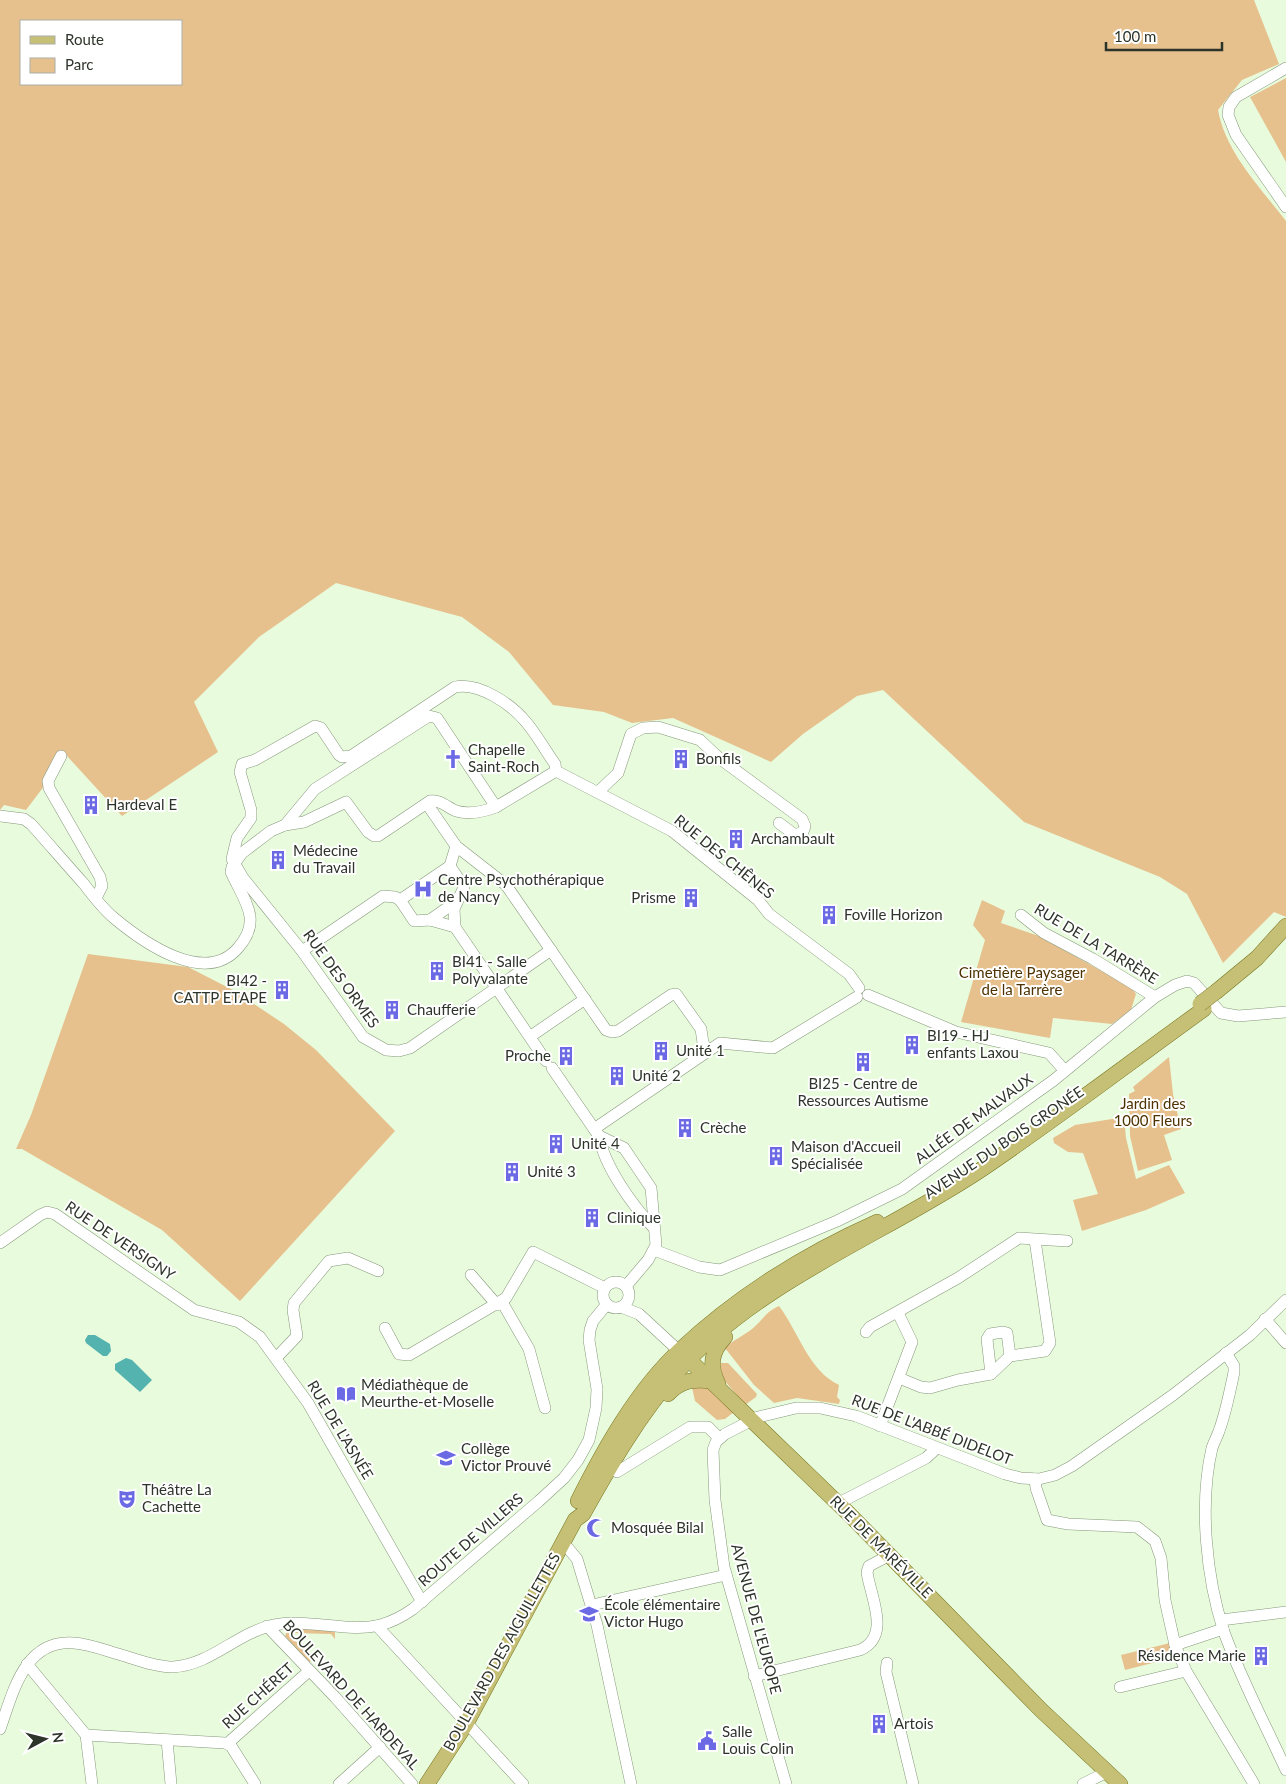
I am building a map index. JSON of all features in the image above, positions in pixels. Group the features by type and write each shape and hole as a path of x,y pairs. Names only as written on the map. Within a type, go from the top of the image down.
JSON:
{"main road":[{"name":"AVENUE DU BOIS GRONÉE","path":"1219,994 1257,958 1286,926"},
{"name":"AVENUE DU BOIS GRONÉE","path":"685,1355 754,1305 805,1272 979,1171 1257,967 1286,937"},
{"name":"AVENUE DU BOIS GRONÉE","path":"685,1355 732,1307 800,1259 895,1214 974,1167 1202,1007"},
{"path":"648,1407 660,1402 682,1382 689,1380 715,1384 712,1362 717,1346 764,1306 801,1280 805,1272"},
{"name":"RUE DE MARÉVILLE","path":"685,1355 890,1555 1041,1710 1120,1784"},
{"name":"BOULEVARD DES AIGUILLETTES","path":"427,1784 466,1724 575,1520 583,1514 612,1462 685,1355"},
{"name":"BOULEVARD DES AIGUILLETTES","path":"575,1520 575,1508 621,1424 640,1398 685,1355"}],"street":[{"path":"1286,68 1236,97 1229,106 1228,115 1236,135 1286,206"},
{"path":"0,816 24,820 31,824 114,918 150,943 184,961 212,964 236,951 249,932 251,912 231,872 235,863 250,846 271,831 286,825 304,822 346,802 368,832 374,836 434,800 454,810 471,813 496,807 556,771 555,764 526,721 500,700 464,685 455,687 346,757 339,755 321,728 315,726 255,760 242,764 240,767 241,779 251,810 251,818 235,844 232,859 235,863"},
{"path":"286,825 315,789 429,716 436,718 496,807"},
{"path":"598,792 618,773 630,734 643,728 658,727 700,740 719,758 802,819 805,826 803,832 795,835 779,823"},
{"path":"61,756 48,780 49,788 100,877 102,886 96,898"},
{"name":"RUE DES CHÊNES","path":"556,771 672,831 758,900 769,914 849,974 861,993"},
{"path":"427,804 460,849 506,885 606,1030 616,1032 671,995 676,994 701,1029 703,1043 708,1050"},
{"path":"400,900 450,866 460,849"},
{"name":"RUE DES ORMES","path":"235,863 243,878 302,950 363,1037 386,1050 399,1051 410,1048 551,950"},
{"path":"450,866 464,887 454,909 455,928 596,1133 610,1167 645,1218 654,1227"},
{"path":"302,950 383,896 395,897 400,900 414,921 430,920 455,928"},
{"path":"430,920 457,901"},
{"name":"RUE DE LA TARRÈRE","path":"1021,916 1044,933 1093,959 1155,997 1182,982 1190,981 1198,985 1221,1013 1238,1016 1286,1012"},
{"path":"596,1133 708,1050 725,1042 762,1049 773,1048 861,993 956,1032 1049,1053 1066,1071"},
{"name":"ALLÉE DE MALVAUX","path":"654,1250 699,1267 720,1270 837,1222 902,1189 1066,1071 1155,997"},
{"path":"531,1036 585,1000"},
{"path":"596,1133 624,1148 651,1188 654,1227 657,1237 654,1250 628,1291 621,1307 614,1308 607,1304 603,1297 605,1288 613,1282 628,1291"},
{"name":"RUE DE VERSIGNY","path":"0,1243 40,1214 47,1212 55,1214 198,1312"},
{"path":"866,1332 870,1327 965,1274 1016,1239 1067,1242"},
{"path":"899,1378 921,1387 930,1388 958,1380 991,1374 1010,1356 1045,1351 1050,1343 1035,1240"},
{"path":"385,1328 399,1354 409,1355 499,1304 511,1292 533,1252 605,1288"},
{"path":"277,1357 297,1336 293,1310 295,1300 329,1261 348,1258 378,1271"},
{"path":"472,1275 499,1304 529,1349 546,1408"},
{"name":"RUE DE MARÉVILLE","path":"628,1291 639,1314"},
{"name":"RUE DE L'ABBÉ DIDELOT","path":"752,1420 805,1407 832,1409 1005,1474 1035,1479 1055,1475 1085,1457 1159,1406 1217,1362 1286,1300"},
{"name":"ROUTE DE VILLERS","path":"268,1626 291,1623 377,1626 396,1619 422,1602 564,1478 578,1460 589,1440 596,1408 596,1380 589,1340 590,1330 593,1322 607,1304"},
{"name":"RUE DE MARÉVILLE","path":"621,1307 639,1314 685,1355"},
{"name":"RUE DE L'ASNÉE","path":"198,1312 247,1326 260,1337 277,1357 308,1403 422,1602"},
{"path":"880,1426 912,1342 898,1313"},
{"path":"1265,1319 1286,1343"},
{"path":"991,1374 986,1339 990,1334 1007,1333 1010,1356"},
{"path":"1226,1353 1231,1359 1234,1372 1220,1430 1212,1449 1206,1510 1210,1563 1222,1625 1286,1770"},
{"path":"618,1472 690,1427 708,1426 719,1438 752,1420"},
{"name":"AVENUE DE L'EUROPE","path":"719,1438 713,1450 716,1500 726,1575 786,1784"},
{"path":"837,1504 926,1458 937,1448"},
{"path":"1035,1479 1036,1488 1047,1520 1068,1524 1137,1527 1155,1542 1161,1558 1165,1600 1175,1644 1186,1671 1254,1784"},
{"path":"562,1542 577,1560 592,1605 632,1784"},
{"path":"754,1676 860,1650 870,1644 878,1626 867,1572 869,1566 890,1555"},
{"path":"592,1605 726,1575"},
{"path":"1175,1644 1222,1625 1286,1612"},
{"path":"0,1730 15,1686 28,1664 49,1646 69,1643 83,1644 163,1666 184,1666 198,1662 268,1626"},
{"name":"BOULEVARD DE HARDEVAL","path":"268,1626 335,1697 412,1784"},
{"path":"377,1626 522,1784"},
{"path":"887,1662 886,1672 913,1784"},
{"path":"28,1664 86,1735 92,1784"},
{"name":"RUE CHÉRET","path":"228,1744 309,1671"},
{"path":"1120,1687 1186,1671"},
{"path":"86,1735 228,1744 255,1784"},
{"path":"167,1740 171,1784"},
{"path":"339,1784 380,1747"},
{"path":"1083,1784 1107,1772"}],"green space":[{"path":"0,0 1254,0 1279,64 1242,80 1218,110 1228,141 1236,155 1286,221 1286,917 1274,912 1223,963 1187,894 1160,877 1024,822 883,690 857,696 803,734 771,762 673,718 632,723 604,712 553,705 509,652 462,617 336,583 259,637 194,702 218,752 122,816 67,756 26,810 4,805 0,810"},
{"path":"1286,78 1286,162 1250,97"},
{"name":"Cimetière Paysager de la Tarrère","path":"982,900 1005,911 1001,923 1039,936 1132,988 1136,994 1131,1010 1112,1024 1053,1018 1050,1038 961,1022 985,940 973,925"},
{"path":"88,954 188,967 233,990 284,1024 316,1050 395,1131 240,1301 162,1230 22,1149 16,1149 31,1115"},
{"name":"Jardin des 1000 Fleurs","path":"1169,1057 1173,1094 1181,1129 1164,1135 1172,1160 1138,1171 1130,1136 1129,1094 1135,1091 1133,1087"},
{"path":"1124,1117 1126,1138 1136,1179 1169,1165 1185,1193 1146,1210 1082,1231 1073,1200 1098,1194 1083,1153 1068,1152 1054,1143 1053,1138 1075,1125"},
{"path":"779,1306 812,1360 829,1379 839,1385 837,1397 840,1400 839,1404 797,1398 774,1403 754,1385 725,1348 752,1329 774,1308"},
{"path":"721,1363 728,1363 757,1394 756,1397 745,1405 719,1374"},
{"path":"691,1383 706,1386 734,1412 725,1419 717,1420 695,1401"},
{"path":"301,1629 335,1631 335,1639 331,1634 294,1633 291,1636 312,1659 309,1663 285,1636 287,1631"},
{"path":"1170,1643 1176,1657 1125,1670 1121,1655"}],"water":[{"path":"88,1335 95,1335 110,1344 111,1351 107,1356 103,1356 86,1343 85,1340"},
{"path":"126,1358 132,1360 152,1380 140,1392 115,1370 115,1364"}],"place":[{"name":"Chapelle Saint-Roch","path":"453,759"},
{"name":"Bonfils","path":"681,759"},
{"name":"Hardeval E","path":"91,805"},
{"name":"Archambault","path":"736,839"},
{"name":"Médecine du Travail","path":"278,860"},
{"name":"Centre Psychothérapique de Nancy","path":"423,889"},
{"name":"Prisme","path":"691,898"},
{"name":"Foville Horizon","path":"829,915"},
{"name":"BI41 - Salle Polyvalante","path":"437,971"},
{"name":"BI42 - CATTP ETAPE","path":"282,990"},
{"name":"Chaufferie","path":"392,1010"},
{"name":"BI19 - HJ enfants Laxou","path":"912,1045"},
{"name":"Unité 1","path":"661,1051"},
{"name":"Proche","path":"566,1056"},
{"name":"BI25 - Centre de Ressources Autisme","path":"863,1062"},
{"name":"Unité 2","path":"617,1076"},
{"name":"Crèche","path":"685,1128"},
{"name":"Unité 4","path":"556,1144"},
{"name":"Maison d'Accueil Spécialisée","path":"776,1156"},
{"name":"Unité 3","path":"512,1172"},
{"name":"Clinique","path":"592,1218"},
{"name":"Médiathèque de Meurthe-et-Moselle","path":"346,1394"},
{"name":"Collège Victor Prouvé","path":"446,1458"},
{"name":"Théâtre La Cachette","path":"127,1499"},
{"name":"Mosquée Bilal","path":"596,1528"},
{"name":"École élémentaire Victor Hugo","path":"589,1614"},
{"name":"Résidence Marie","path":"1261,1656"},
{"name":"Artois","path":"879,1724"},
{"name":"Salle Louis Colin","path":"707,1741"}]}
